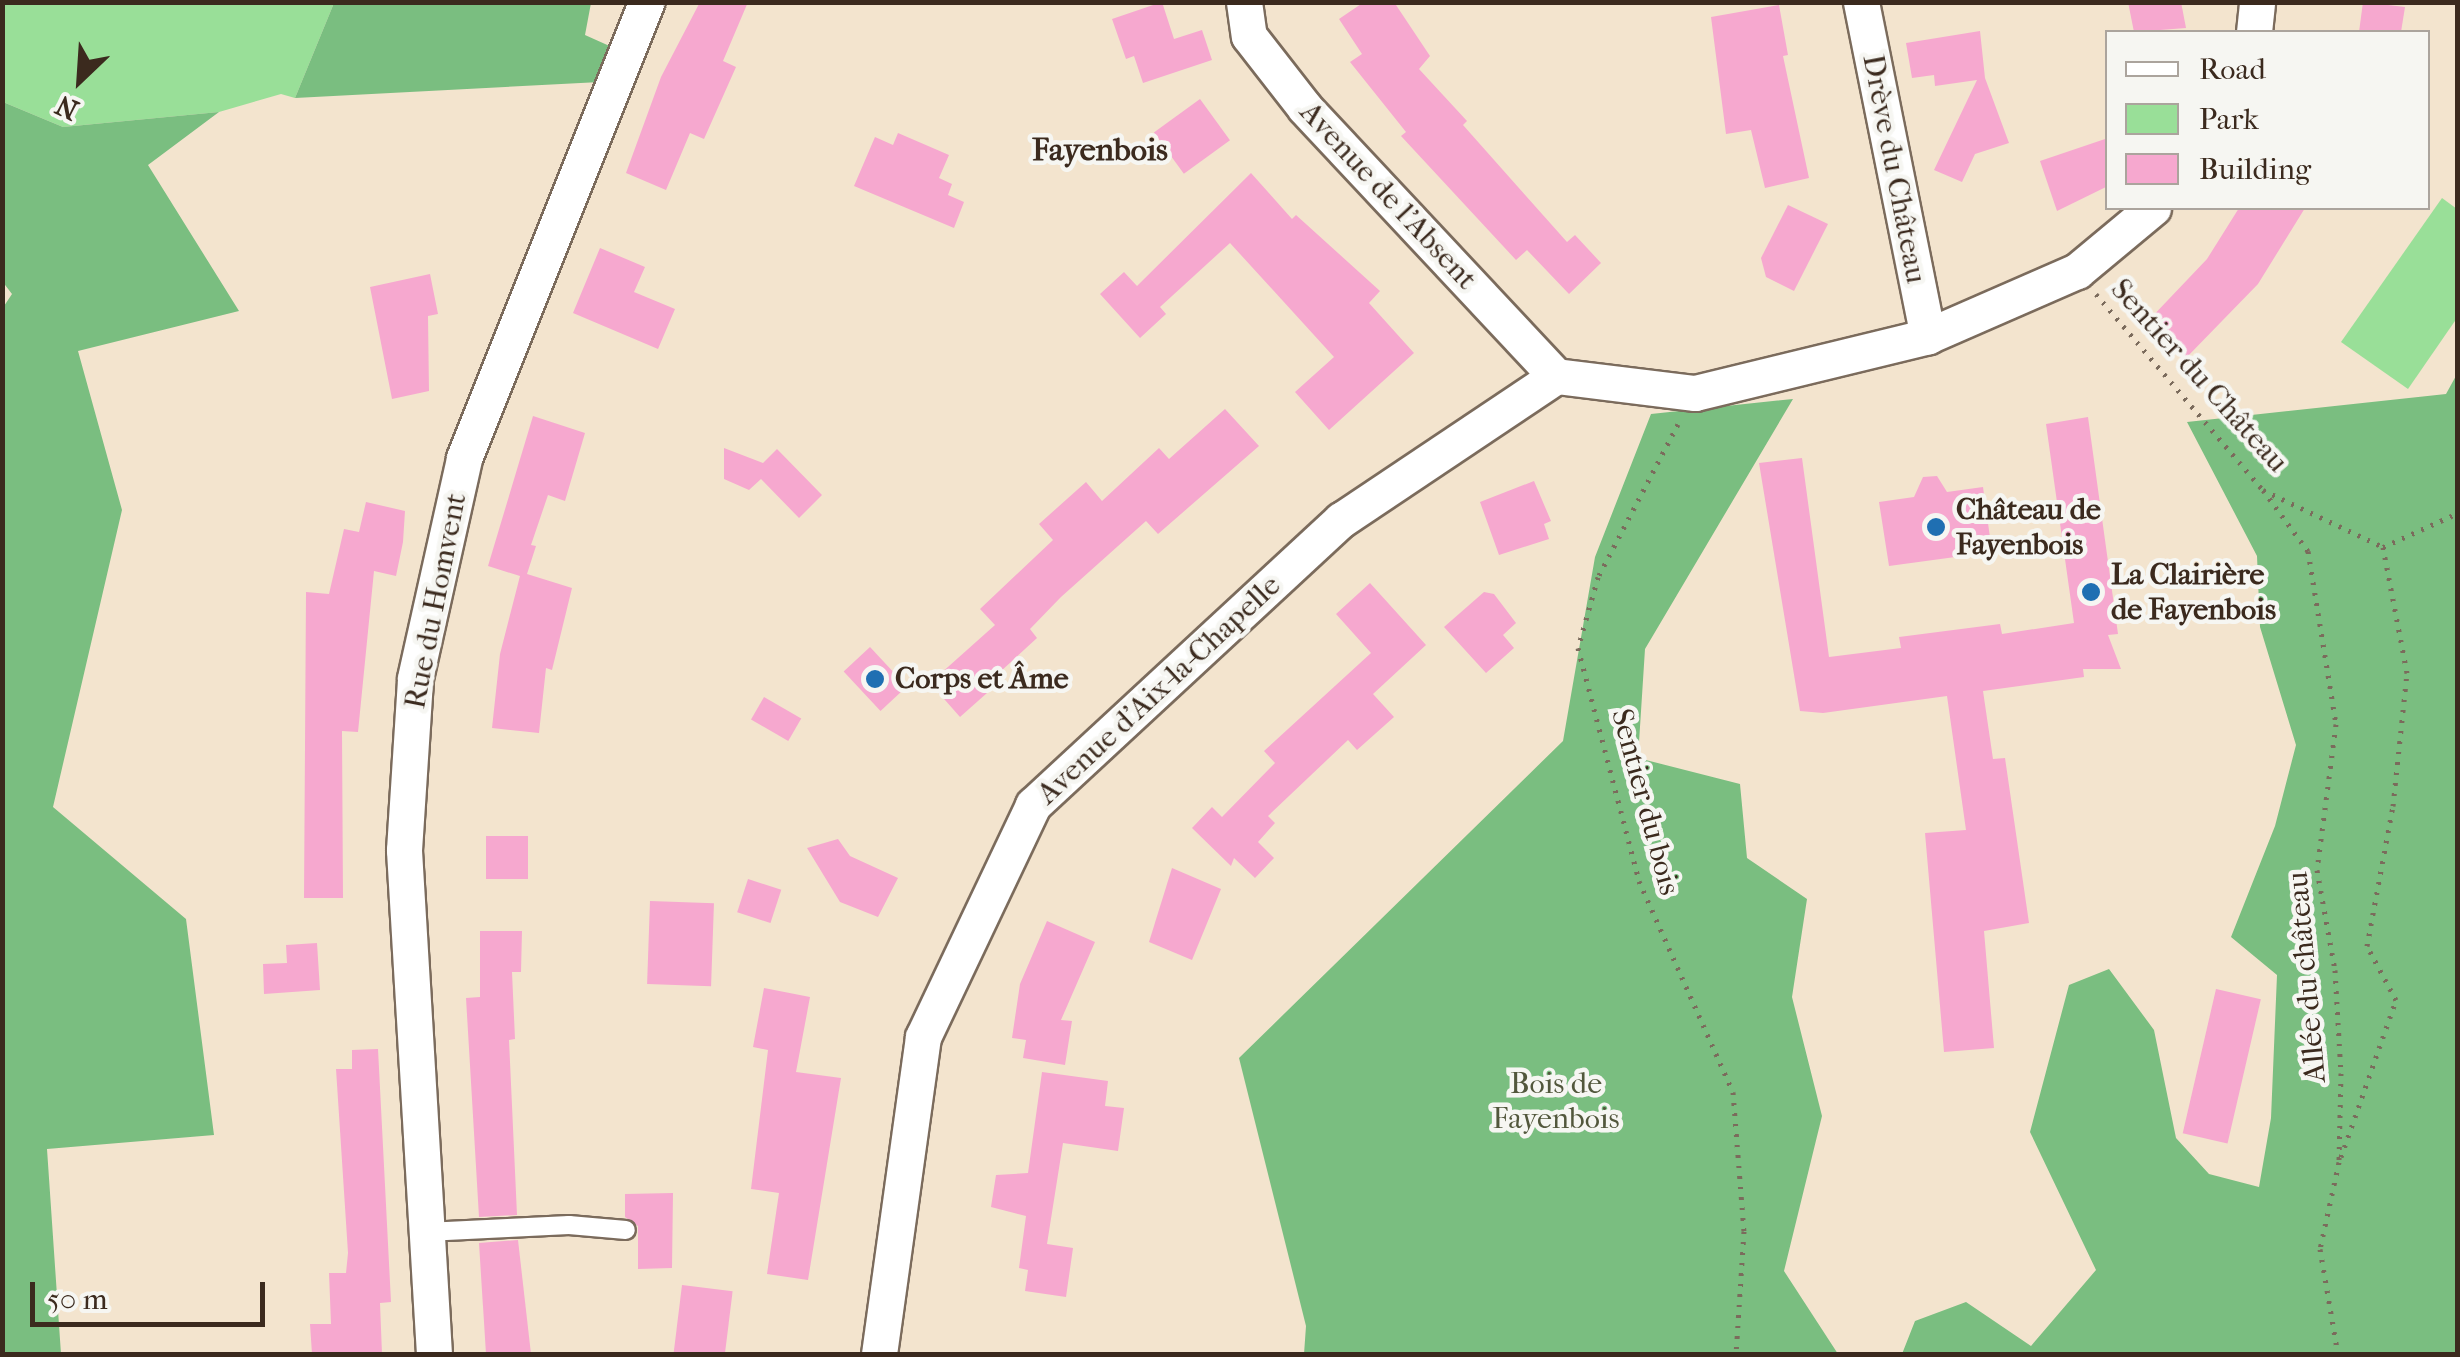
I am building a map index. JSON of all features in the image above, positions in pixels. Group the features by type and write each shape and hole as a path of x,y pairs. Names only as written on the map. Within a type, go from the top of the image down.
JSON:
{"street":[{"name":"Rue du Homvent","path":"434,1354 404,850 414,678 464,458 646,2"},
{"name":"Avenue de l'Absent","path":"1244,2 1250,36 1304,108 1556,376"},
{"name":"Drève du Château","path":"1861,2 1928,336"},
{"path":"2254,30 2257,2"},
{"path":"1556,376 1695,393 1928,336 2076,271 2151,210"},
{"name":"Avenue d'Aix-la-Chapelle","path":"879,1354 923,1037 1033,805 1341,520 1556,376"}],"lane":[{"path":"426,1232 569,1225 626,1230"}],"path":[{"name":"Sentier du Château","path":"2076,271 2263,490 2383,546"},
{"name":"Sentier du bois","path":"1695,393 1598,577 1578,648 1608,747 1639,881 1733,1092 1744,1231 1736,1354"},
{"name":"Allée du château","path":"2263,490 2308,551 2336,724 2317,870 2335,970 2339,1162 2320,1249 2338,1354"},
{"path":"2339,1162 2396,1000 2367,946 2393,806 2407,673 2383,546 2458,513"}],"green space":[{"path":"2,3 334,3 295,98 281,94 219,112 63,127 3,102"},
{"path":"334,3 591,3 585,35 614,48 600,82 295,98"},
{"path":"3,102 63,127 219,112 148,165 239,311 78,351 122,510 53,807 186,919 214,1135 47,1149 61,1354 2,1354 2,309 12,294 2,281"},
{"path":"2442,198 2457,209 2457,318 2408,389 2341,342"},
{"path":"2457,374 2457,1354 1902,1354 1915,1321 1966,1302 2031,1346 2096,1270 2030,1132 2069,985 2109,969 2154,1030 2176,1138 2209,1174 2259,1187 2271,1118 2277,975 2231,937 2275,826 2296,745 2260,627 2257,556 2187,422 2446,394"},
{"name":"Bois de Fayenbois","path":"1793,399 1645,649 1638,758 1740,784 1747,858 1807,899 1792,997 1822,1116 1784,1271 1838,1354 1304,1354 1306,1326 1239,1058 1563,741 1595,557 1651,414"}],"building":[{"path":"700,2 748,2 723,61 736,67 704,139 690,133 666,190 626,173 661,77"},
{"path":"1162,2 1174,39 1202,30 1212,60 1143,83 1134,56 1126,59 1112,19"},
{"path":"1364,2 1394,2 1430,56 1419,69 1467,121 1463,125 1567,242 1575,235 1601,263 1569,294 1527,250 1516,260 1401,136 1406,132 1350,62 1362,54 1339,19"},
{"path":"2128,2 2181,2 2186,28 2134,30"},
{"path":"2363,2 2405,7 2401,30 2359,30"},
{"path":"1779,5 1788,55 1783,56 1809,178 1765,188 1751,130 1726,134 1711,17"},
{"path":"1980,31 1985,78 2009,143 1975,154 1962,182 1934,170 1977,80 1935,86 1934,75 1912,78 1906,43"},
{"path":"1200,99 1230,140 1184,174 1154,133"},
{"path":"898,133 949,155 939,178 952,184 948,195 964,202 954,228 854,186 875,137 893,145"},
{"path":"2105,139 2105,187 2057,211 2040,161"},
{"path":"1251,173 1292,219 1296,215 1380,291 1369,303 1414,353 1329,430 1295,392 1334,357 1230,243 1160,307 1166,314 1140,338 1100,294 1124,272 1137,286"},
{"path":"1788,205 1828,224 1794,291 1766,277 1761,258"},
{"path":"2238,210 2304,210 2258,284 2186,358 2148,321 2207,259"},
{"path":"600,248 645,267 634,292 675,309 658,349 573,313"},
{"path":"430,274 438,314 428,316 429,391 392,399 370,287"},
{"path":"1225,409 1259,446 1158,534 1146,521 1061,597 1030,629 1037,638 1000,672 1005,677 960,717 930,683 995,625 980,609 1053,540 1039,524 1086,482 1102,501 1159,448 1169,459"},
{"path":"533,416 585,433 565,501 548,495 531,545 536,546 527,574 572,588 552,670 546,668 539,733 492,728 500,654 520,576 488,566"},
{"name":"La Clairière de Fayenbois","path":"2088,417 2118,634 2108,635 2121,669 2083,669 2084,677 1983,691 1993,759 2005,758 2029,923 1984,931 1994,1048 1944,1052 1925,833 1966,830 1947,696 1823,713 1800,711 1759,463 1802,458 1829,657 1901,648 1899,637 2000,624 2002,634 2074,623 2046,424"},
{"path":"724,448 763,463 777,449 822,495 799,518 761,479 749,490 724,479"},
{"name":"Château de Fayenbois","path":"1937,476 1947,492 1983,487 1992,552 1889,566 1879,502 1914,497 1923,477"},
{"path":"1534,481 1551,521 1544,524 1549,539 1499,555 1480,502"},
{"path":"366,502 405,511 403,542 396,576 374,571 358,732 342,731 343,898 304,898 306,592 329,594 344,529 359,532"},
{"path":"1370,583 1426,645 1373,694 1394,717 1357,750 1348,740 1268,816 1275,823 1258,842 1274,858 1255,878 1234,858 1231,866 1192,828 1212,807 1222,817 1275,763 1264,751 1371,653 1336,614"},
{"path":"1484,592 1494,594 1516,623 1503,635 1514,648 1486,673 1444,627"},
{"name":"Corps et Âme","path":"870,647 907,686 880,711 844,672"},
{"path":"764,697 801,718 788,741 751,720"},
{"path":"486,836 528,836 528,879 486,879"},
{"path":"838,839 850,856 898,878 878,917 840,902 807,848"},
{"path":"1172,868 1221,889 1192,960 1149,942"},
{"path":"748,879 781,890 770,923 737,912"},
{"path":"650,901 714,903 711,986 647,984"},
{"path":"1047,921 1095,942 1061,1020 1072,1021 1065,1065 1023,1058 1026,1040 1012,1038 1020,984"},
{"path":"480,931 522,931 521,972 512,972 515,1039 509,1040 517,1215 479,1217 466,998 480,997"},
{"path":"317,943 320,990 264,994 263,964 287,963 286,945"},
{"path":"764,988 810,997 796,1072 841,1078 808,1280 767,1274 779,1193 751,1189 768,1050 753,1047"},
{"path":"2216,989 2261,999 2228,1144 2183,1133"},
{"path":"378,1049 391,1302 380,1303 382,1354 312,1354 310,1324 331,1324 329,1273 346,1273 348,1253 336,1069 352,1069 352,1050"},
{"path":"1042,1072 1108,1081 1105,1106 1124,1108 1118,1151 1063,1143 1047,1244 1073,1248 1066,1297 1025,1291 1028,1270 1019,1268 1026,1216 991,1207 996,1175 1028,1173"},
{"path":"673,1193 672,1268 638,1269 638,1226 625,1217 625,1194"},
{"path":"518,1240 531,1354 486,1354 479,1243"},
{"path":"682,1285 733,1291 725,1354 674,1352"}],"place":[{"name":"Château de Fayenbois","path":"1936,527"},
{"name":"La Clairière de Fayenbois","path":"2091,592"},
{"name":"Corps et Âme","path":"875,679"}],"district":[{"name":"Fayenbois","path":"1100,150"}]}
